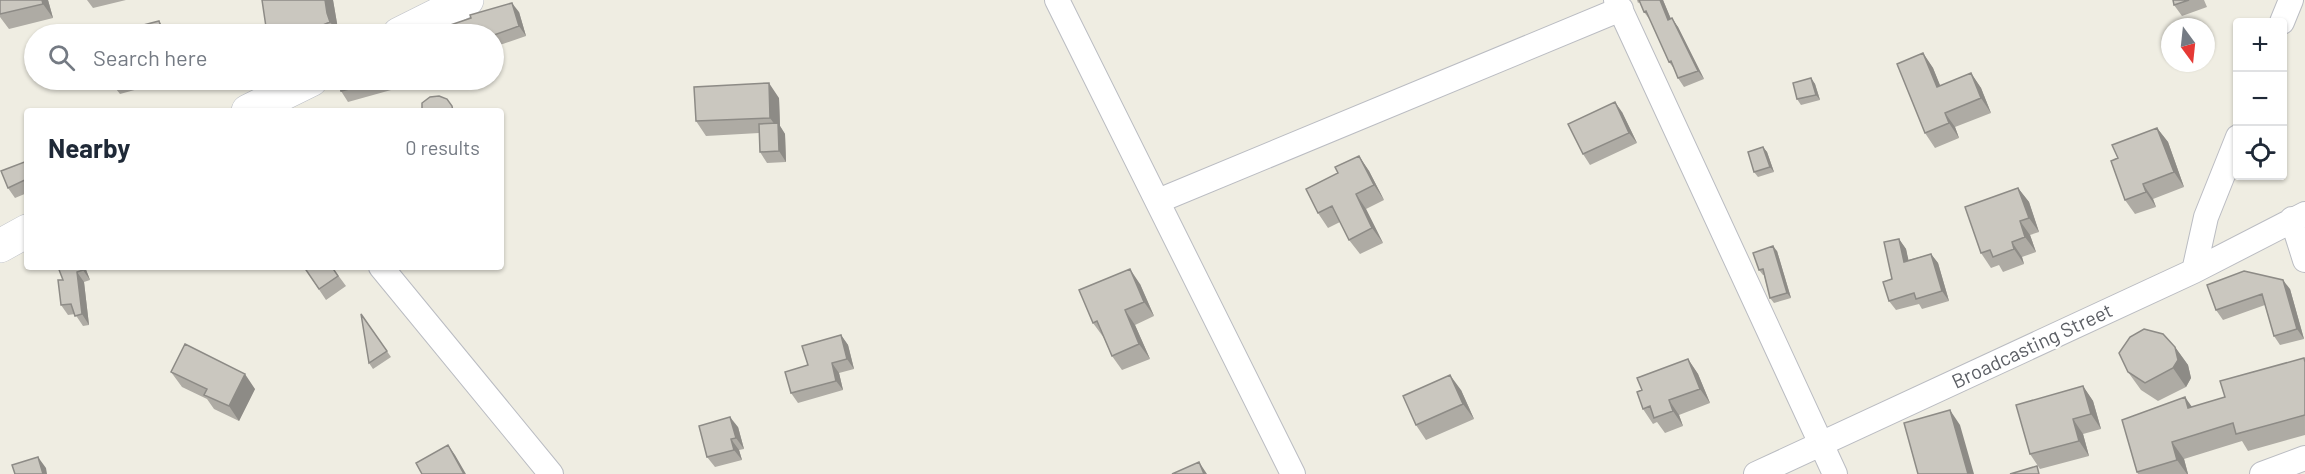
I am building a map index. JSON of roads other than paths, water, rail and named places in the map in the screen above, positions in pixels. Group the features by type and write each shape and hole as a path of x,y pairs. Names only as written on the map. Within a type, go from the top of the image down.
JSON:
{"main road":[{"path":"419,24 467,0"},
{"path":"256,108 291,90"},
{"path":"0,246 24,233"}],"street":[{"path":"1057,0 1293,474"},
{"path":"2284,18 2291,0"},
{"path":"1158,201 1618,4 1835,474"},
{"path":"2194,271 2206,217 2233,150"},
{"path":"2299,217 2305,260"},
{"name":"Broadcasting Street","path":"1756,474 2194,271 2299,217"},
{"path":"383,270 551,474"},
{"path":"2262,474 2305,458"}]}
